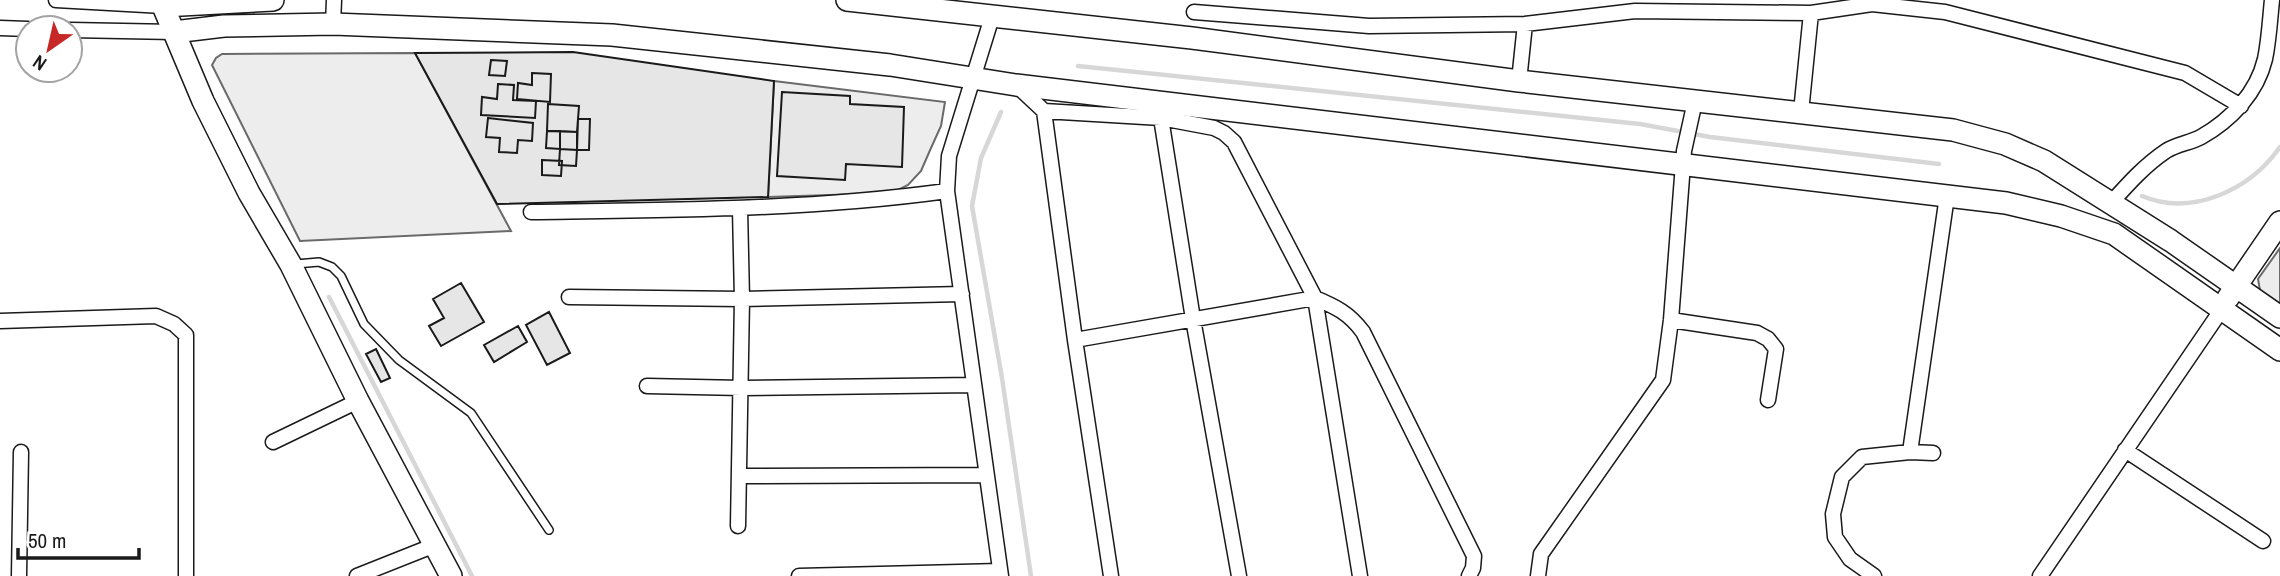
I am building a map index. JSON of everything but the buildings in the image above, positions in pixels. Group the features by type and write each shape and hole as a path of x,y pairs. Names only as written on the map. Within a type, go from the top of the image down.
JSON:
{"main road":[{"path":"273,0 163,6 214,124 249,193 291,265 358,401 450,576"},
{"path":"848,0 1192,38 1693,107 1801,112 1953,130 2006,144 2044,160 2280,317"},
{"path":"223,26 224,4"},
{"path":"174,32 223,26 333,24 612,36 890,65 1016,85 1684,157 2006,203 2062,216 2114,234 2280,350"},
{"path":"2222,309 2280,222"}],"street":[{"path":"56,0 163,6"},
{"path":"333,24 334,0"},
{"path":"2111,203 2139,172 2168,150 2201,137 2241,106 2265,60 2272,0"},
{"path":"1192,38 1195,6 1368,26 1525,24 1635,11 1811,13 1872,4 1945,12 2186,73 2241,106"},
{"path":"1801,112 1811,13"},
{"path":"799,576 1000,574 947,191 949,156 992,17"},
{"path":"1519,81 1525,24"},
{"path":"84,30 174,32"},
{"path":"1016,85 1044,111 1111,576"},
{"path":"1538,576 1541,554 1663,380 1671,320 1684,157 1693,107"},
{"path":"1044,111 1161,118 1214,128 1234,142 1315,298 1360,576"},
{"path":"1161,118 1239,576"},
{"path":"531,212 740,209 905,197 947,191"},
{"path":"1910,452 1947,196"},
{"path":"738,526 742,388 740,209"},
{"path":"569,297 742,299 962,294"},
{"path":"1075,340 1315,298 1352,317 1363,331 1474,556 1469,576"},
{"path":"2040,576 2222,309"},
{"path":"0,321 156,316 174,324 186,335 186,576"},
{"path":"1671,320 1757,333 1768,339 1776,349 1768,400"},
{"path":"647,386 742,388 974,385"},
{"path":"273,442 358,401"},
{"path":"2125,450 2263,541"},
{"path":"19,576 21,452"},
{"path":"1874,576 1850,559 1835,537 1833,514 1842,477 1862,457 1910,452 1933,453"},
{"path":"740,476 985,475"},
{"path":"357,576 435,545"}],"lane":[{"path":"291,265 319,262 332,267 341,276 364,324 399,360 471,413 549,530"}],"shaded area":[{"path":"415,53 511,231 300,241 212,65 216,58 222,54"},
{"path":"774,81 945,102 941,126 921,171 908,185 892,193 768,197"},
{"path":"2280,248 2280,309 2261,296 2258,279"}],"waterway":[{"path":"1078,66 1640,124 1710,137 1939,164"},
{"path":"1001,112 981,158 972,206 1002,378 1031,576"},
{"path":"2142,196 2161,202 2180,203 2218,196 2253,176 2280,147"},
{"path":"329,297 472,576"}]}
